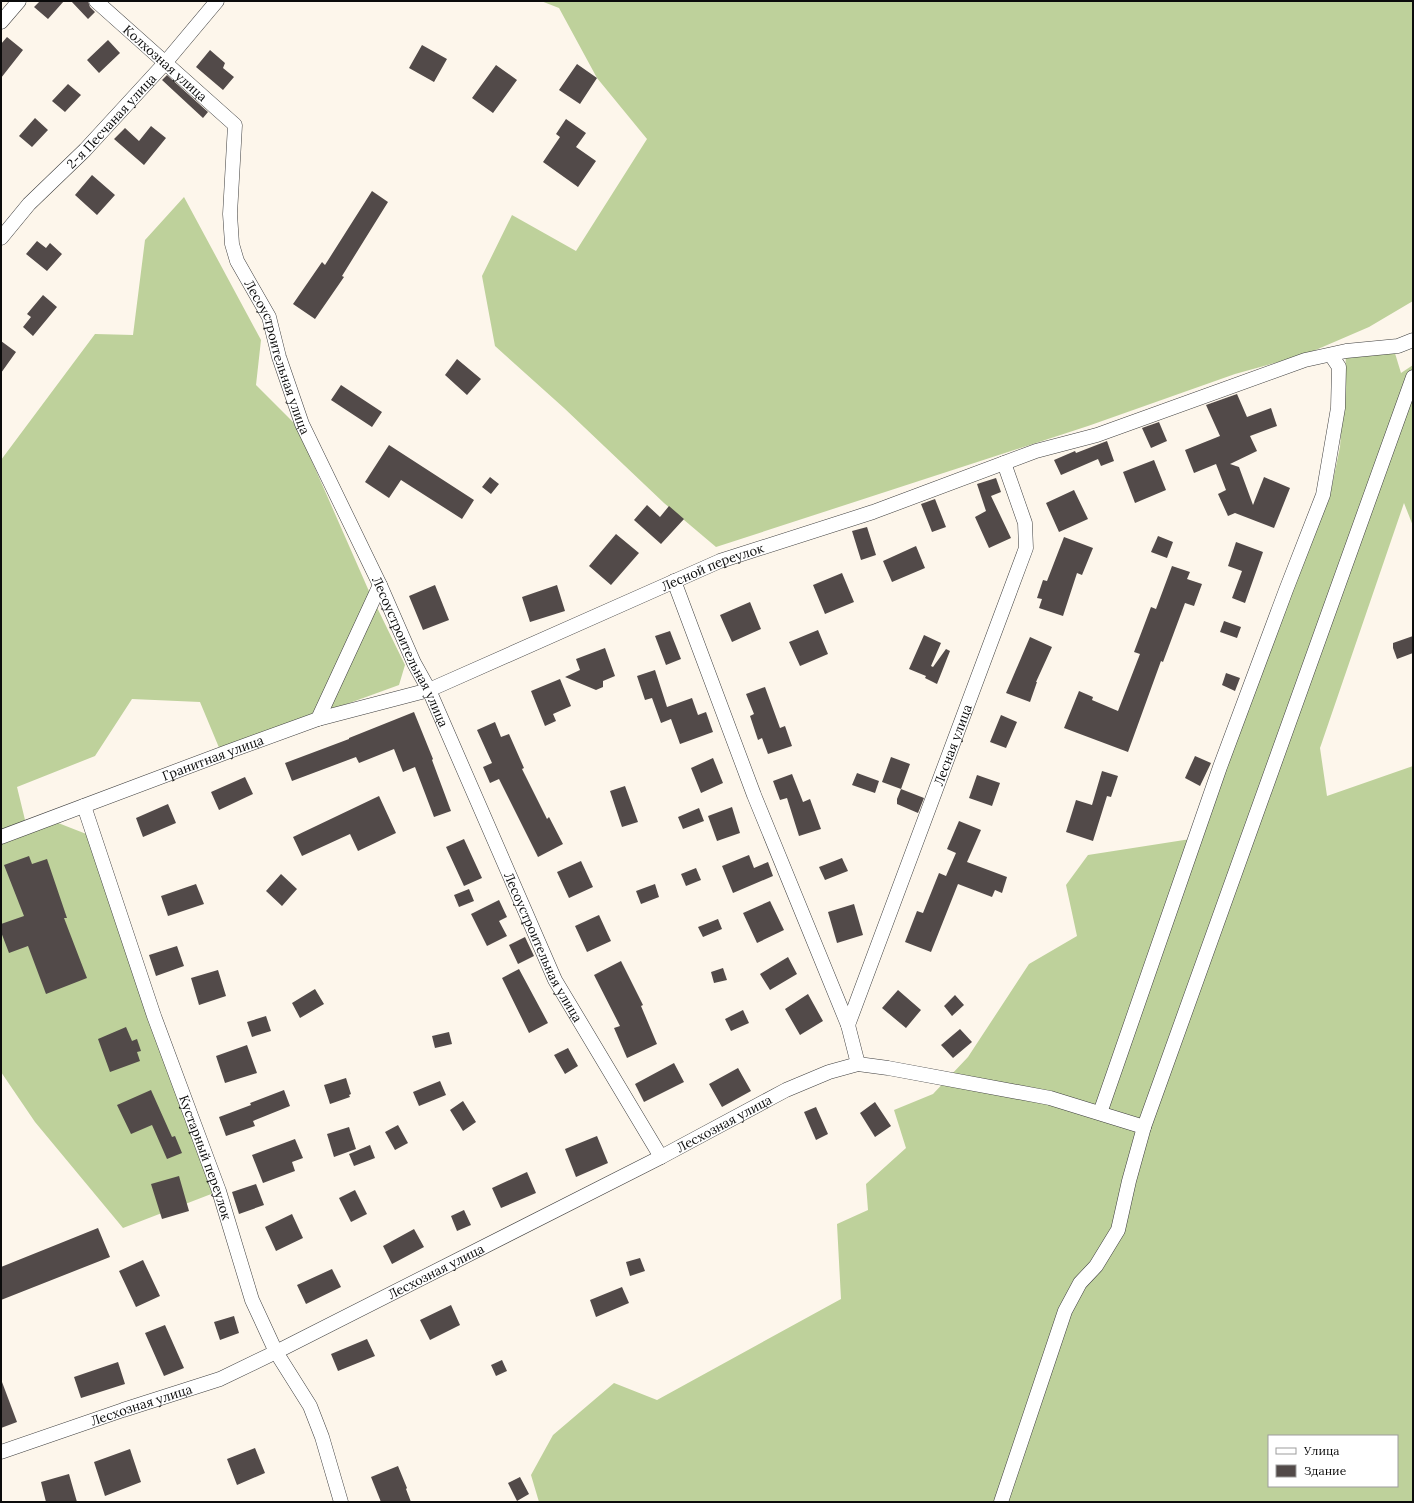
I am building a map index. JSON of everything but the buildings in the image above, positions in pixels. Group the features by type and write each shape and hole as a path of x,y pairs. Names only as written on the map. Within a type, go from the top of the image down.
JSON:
{"street":[{"path":"1,22 19,1"},
{"name":"Колхозная улица","path":"96,1 235,125"},
{"name":"2-я Песчаная улица","path":"1,238 29,204 85,150 165,63 217,1"},
{"name":"Лесоустроительная улица","path":"235,125 230,214 232,244 237,261 269,317 279,357 302,424 380,585 414,663 429,690 555,980 661,1157"},
{"name":"Лесной переулок","path":"429,690 720,562 873,512 1036,451 1097,435 1306,360 1346,351 1398,346 1413,340"},
{"path":"1100,1113 1220,767 1283,597 1323,495 1338,408 1339,367 1331,355"},
{"path":"1001,1502 1065,1311 1080,1283 1096,1266 1118,1230 1129,1181 1144,1127 1413,377"},
{"name":"Лесная улица","path":"848,1025 1026,548 1025,523 1004,463"},
{"path":"674,581 754,795 848,1025 858,1064 888,1068 1050,1098 1144,1127"},
{"path":"318,719 380,585"},
{"name":"Гранитная улица","path":"1,837 318,719 429,690"},
{"name":"Кустарный переулок","path":"84,806 154,1016 219,1191 252,1300 276,1352 310,1406 322,1437 341,1502"},
{"name":"Лесхозная улица","path":"1,1452 129,1408 220,1379 661,1157 786,1090 830,1072 858,1064"}],"green space":[{"path":"541,1 1413,1 1413,301 1369,327 1304,355 1235,374 1088,426 716,547 664,503 564,408 495,346 482,276 512,215 576,251 647,139 597,78 559,8"},
{"path":"184,197 261,340 256,385 296,425 368,589 405,665 399,685 220,750 200,702 132,699 95,756 17,787 26,824 1,833 1,460 95,334 133,335 145,240"},
{"path":"1394,350 1401,373 1413,365 1413,526 1404,503 1320,748 1327,796 1413,766 1413,1502 539,1502 531,1475 553,1435 614,1383 657,1400 841,1299 837,1224 868,1210 866,1184 906,1148 894,1110 933,1094 968,1057 1029,964 1077,936 1066,885 1088,855 1197,838 1308,538 1329,500 1340,447 1346,356"},
{"path":"48,819 94,837 219,1191 123,1228 35,1122 1,1072 1,837"}]}
